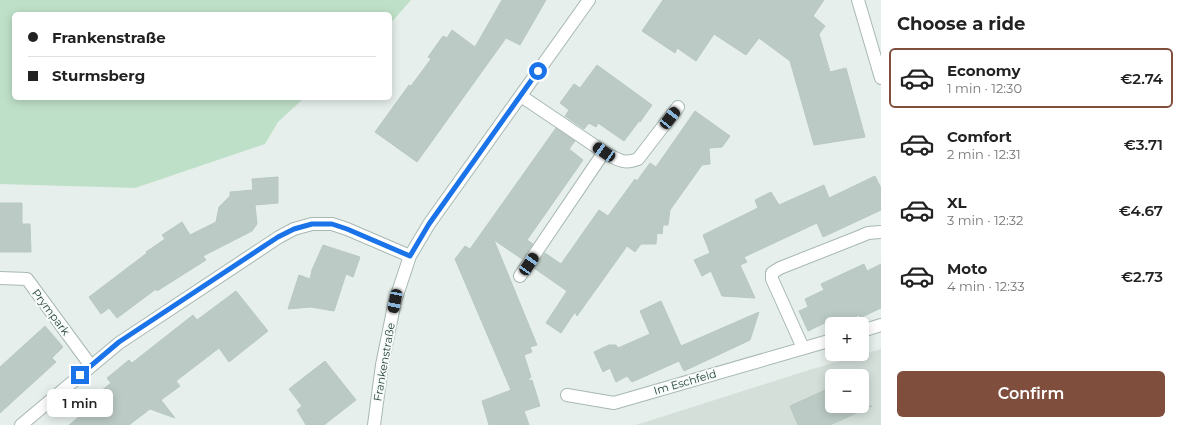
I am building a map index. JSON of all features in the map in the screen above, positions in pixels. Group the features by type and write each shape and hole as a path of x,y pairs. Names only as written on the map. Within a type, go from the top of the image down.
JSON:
{"street":[{"name":"Frankenstraße","path":"374,425 382,365 395,301 410,256 429,224 589,0"},
{"path":"858,0 881,78"},
{"path":"521,96 604,152 622,162 631,162 638,159 678,107"},
{"path":"520,276 604,152"},
{"path":"21,425 119,342 278,237 294,229 312,224 332,224 410,256"},
{"path":"803,348 772,280 772,273 780,268 868,233 881,232"},
{"name":"Prympark","path":"0,278 27,279 91,366"},
{"path":"869,329 881,326"},
{"name":"Im Eschfeld","path":"567,395 614,403 825,342"}],"shaded area":[{"path":"881,349 881,425 636,425 840,361 869,361 869,352"}],"green space":[{"path":"0,0 411,0 392,22 392,12 12,12 12,100 302,100 278,122 265,144 135,188 0,184"}],"building":[{"path":"502,0 546,0 520,45 506,38 417,162 375,132 409,85 411,86 431,59 428,57 443,36 447,38 452,30 475,47"},
{"path":"663,0 824,0 813,16 825,26 819,34 830,72 846,68 865,137 814,145 790,61 759,38 746,55 714,34 696,61 677,48 675,53 642,31"},
{"path":"597,65 652,105 624,141 598,123 596,127 589,123 584,129 565,116 569,110 560,103 574,84 580,88"},
{"path":"695,111 730,136 722,147 709,148 710,164 702,165 670,210 668,225 663,225 662,234 657,233 656,244 641,244 635,252 627,246 577,316 575,312 561,333 546,323 567,291 534,268 545,253 561,264 599,210 608,216 635,179 637,181 650,163 656,167"},
{"path":"556,128 575,141 569,149 583,160 527,240 533,244 522,259 494,240 537,345 530,347 532,352 524,355 531,377 527,381 532,380 540,406 524,411 529,425 489,425 482,401 511,390 455,259 465,246 470,249"},
{"path":"875,176 881,188 881,210 823,237 817,223 744,257 747,262 740,265 755,298 722,296 711,271 702,276 694,260 710,253 703,235 758,208 755,200 771,192 779,205 824,185 829,198"},
{"path":"278,177 278,203 255,205 257,224 252,231 203,256 206,260 157,291 156,289 117,318 109,308 101,314 89,297 165,239 162,235 182,222 190,235 216,222 219,207 230,196 230,192 253,190 252,179"},
{"path":"0,203 22,203 22,224 30,224 31,252 0,252"},
{"path":"323,245 360,257 353,277 346,274 334,311 311,307 288,309 299,275 310,279 312,270"},
{"path":"864,264 867,271 881,264 881,308 862,317 860,317 859,315 855,317 825,317 825,323 808,331 799,311 808,307 805,299 824,290 821,284"},
{"path":"236,291 268,331 229,362 219,348 176,381 180,386 161,400 175,418 150,409 129,425 69,425 91,407 87,402 111,383 107,378 129,360 132,363 193,315 197,320"},
{"path":"661,301 681,346 759,312 750,340 684,371 679,361 632,382 627,376 616,382 610,368 603,372 594,352 609,345 616,345 618,348 650,334 640,311"},
{"path":"45,326 63,347 52,358 56,362 0,413 0,367"},
{"path":"325,361 356,400 324,425 306,425 297,410 302,406 289,389"},
{"path":"825,390 825,413 857,413 830,425 798,425 790,406"}],"route":[{"path":"80,375 119,342 278,237 294,229 312,224 332,224 410,256 429,224 538,71"}]}
